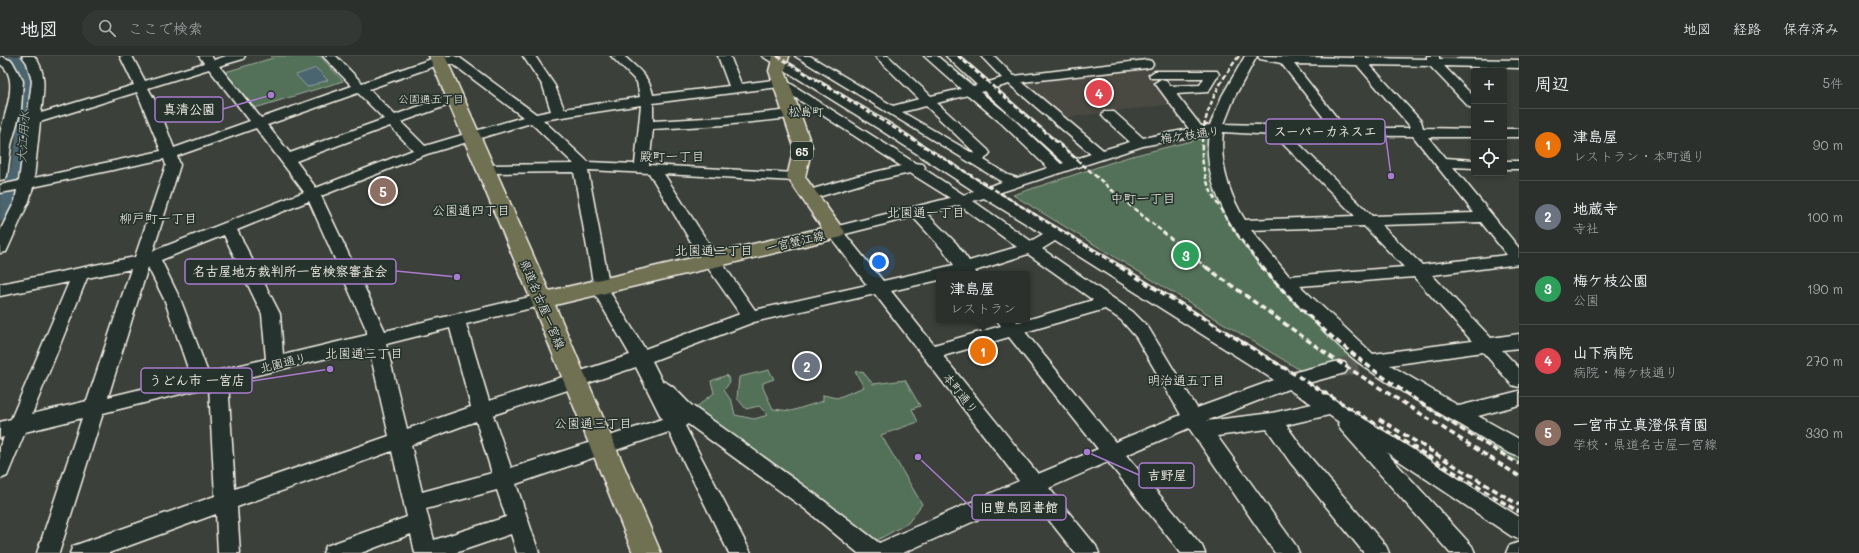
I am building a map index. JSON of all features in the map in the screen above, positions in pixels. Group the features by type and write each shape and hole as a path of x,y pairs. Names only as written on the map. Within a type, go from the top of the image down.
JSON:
{"main road":[{"name":"県道名古屋一宮線","path":"443,57 455,98 542,300 647,553"},
{"name":"65","path":"776,58 781,82 803,147 796,177"},
{"name":"一宮蟹江線","path":"542,300 835,232 808,196 796,177"}],"street":[{"path":"0,248 22,201 34,120 38,81 33,62 28,56"},
{"path":"48,553 95,407 148,259 173,165 141,86 126,56"},
{"path":"34,120 141,86 208,60 239,56"},
{"path":"329,56 358,88 422,151"},
{"path":"529,56 549,86 559,114"},
{"path":"617,56 644,83 646,100 647,169 751,317"},
{"path":"724,56 736,87"},
{"path":"801,56 976,160 1003,178 1018,183"},
{"path":"881,56 984,153 976,160"},
{"path":"930,56 1005,119 1059,170"},
{"path":"952,56 1075,164"},
{"path":"987,56 1011,80 1100,156"},
{"path":"1251,56 1222,107 1216,128 1215,167 1219,180 1240,225 1284,282 1370,361 1519,449"},
{"path":"1264,56 1285,60 1360,58 1433,59 1519,63 1517,56"},
{"path":"0,189 169,154 443,57 456,61 533,118 582,164 580,168 600,286 603,294 641,358 670,398 682,418 740,553"},
{"path":"776,58 884,126 986,193 1055,234 1290,380 1519,529"},
{"path":"1360,58 1416,124 1417,132 1519,259"},
{"path":"0,59 8,64 5,69 17,81 14,109 2,146 0,176"},
{"path":"1433,59 1471,101"},
{"path":"208,60 287,158 313,194 376,331 376,339 426,553 518,522"},
{"path":"893,110 930,102 1011,80 1145,60 1198,131"},
{"path":"1285,60 1341,131"},
{"path":"1155,75 1213,74 1204,89 1166,90"},
{"path":"0,290 148,259 422,151 533,118 646,100 781,82 962,200 1128,316 1142,332 1197,424 1288,553"},
{"path":"287,158 455,98"},
{"path":"0,111 14,109"},
{"path":"646,125 723,121 791,114"},
{"path":"1109,115 1140,143"},
{"name":"梅ケ枝通り","path":"986,193 1140,143 1216,128 1278,131 1471,133"},
{"path":"1278,131 1418,271 1488,344 1519,380"},
{"path":"1507,133 1519,133"},
{"path":"1441,162 1471,164"},
{"path":"808,196 862,179 939,163"},
{"path":"1507,165 1519,166"},
{"path":"486,169 580,168 589,166 796,177"},
{"path":"835,232 986,193"},
{"path":"917,212 950,247 967,271 1031,248 1055,234"},
{"path":"1240,225 1486,217"},
{"path":"228,228 271,314 275,364"},
{"name":"本町通り","path":"835,232 1088,553"},
{"path":"148,259 173,301 210,379 227,502 229,553"},
{"path":"1284,282 1418,271 1519,259"},
{"path":"0,470 80,274"},
{"path":"81,553 482,411 641,358 751,317 878,288 936,277"},
{"name":"北園通り","path":"0,430 542,300"},
{"path":"1030,320 1108,302"},
{"path":"456,320 482,411 528,553"},
{"path":"930,353 1010,325 1194,553"},
{"path":"1370,361 1519,341"},
{"path":"879,553 1034,485 1112,453 1197,424 1290,380 1339,368"},
{"path":"1458,414 1519,398"},
{"path":"1197,424 1272,421 1332,407"},
{"path":"1332,407 1464,553"},
{"path":"334,553 416,513 504,479 602,447 682,418"},
{"path":"682,418 812,503 875,553"},
{"path":"1272,421 1297,456 1378,553"}],"shaded area":[{"path":"1144,67 1173,104 1063,118 1020,81"}],"green space":[{"path":"271,56 320,56 343,81 255,108 225,72 273,58"},
{"path":"1207,137 1213,181 1223,204 1362,360 1305,373 1013,195 1128,157"},
{"path":"769,370 774,379 763,383 763,388 773,409 791,411 823,401 823,395 837,398 864,387 855,372 862,371 873,384 905,380 920,406 912,409 918,422 881,435 922,504 908,523 872,543 694,409 714,393 711,381 727,375 730,382 724,390 732,402 735,415 754,419 768,415 759,406 746,409 737,398 739,377"},
{"path":"1390,382 1519,454 1519,463 1435,413"}],"water":[{"path":"316,68 328,80 307,87 296,75"}],"waterway":[{"name":"大江用水","path":"0,216 19,172 24,140 24,72 15,56"}],"tunnel":[{"path":"1339,368 1370,361"}],"railway":[{"path":"777,56 1122,268"},
{"path":"958,56 1121,198 1207,268"},
{"path":"1239,56 1229,69 1213,98 1204,129 1202,145 1203,161 1209,188 1222,212 1263,268"},
{"path":"1120,267 1519,512"},
{"path":"1206,267 1331,357 1519,476"},
{"path":"1262,267 1319,325 1382,376 1449,421 1519,464"},
{"path":"1379,419 1519,505"}],"place":[{"name":"山下病院","path":"1099,93"},
{"name":"真清公園","path":"271,95"},
{"name":"スーパーカネスエ","path":"1391,176"},
{"name":"一宮市立真澄保育園","path":"383,191"},
{"name":"梅ケ枝公園","path":"1186,255"},
{"name":"名古屋地方裁判所一宮検察審査会","path":"457,277"},
{"name":"津島屋","path":"983,351"},
{"name":"地蔵寺","path":"807,366"},
{"name":"うどん市 一宮店","path":"330,369"},
{"name":"吉野屋","path":"1087,452"},
{"name":"旧豊島図書館","path":"918,457"}],"district":[{"name":"公園通五丁目","path":"431,98"},
{"name":"松島町","path":"806,111"},
{"name":"殿町一丁目","path":"672,155"},
{"name":"中町一丁目","path":"1143,197"},
{"name":"公園通四丁目","path":"471,209"},
{"name":"北園通一丁目","path":"926,211"},
{"name":"柳戸町一丁目","path":"158,217"},
{"name":"北園通二丁目","path":"714,249"},
{"name":"北園通三丁目","path":"364,352"},
{"name":"明治通五丁目","path":"1186,379"},
{"name":"公園通三丁目","path":"593,422"}]}
